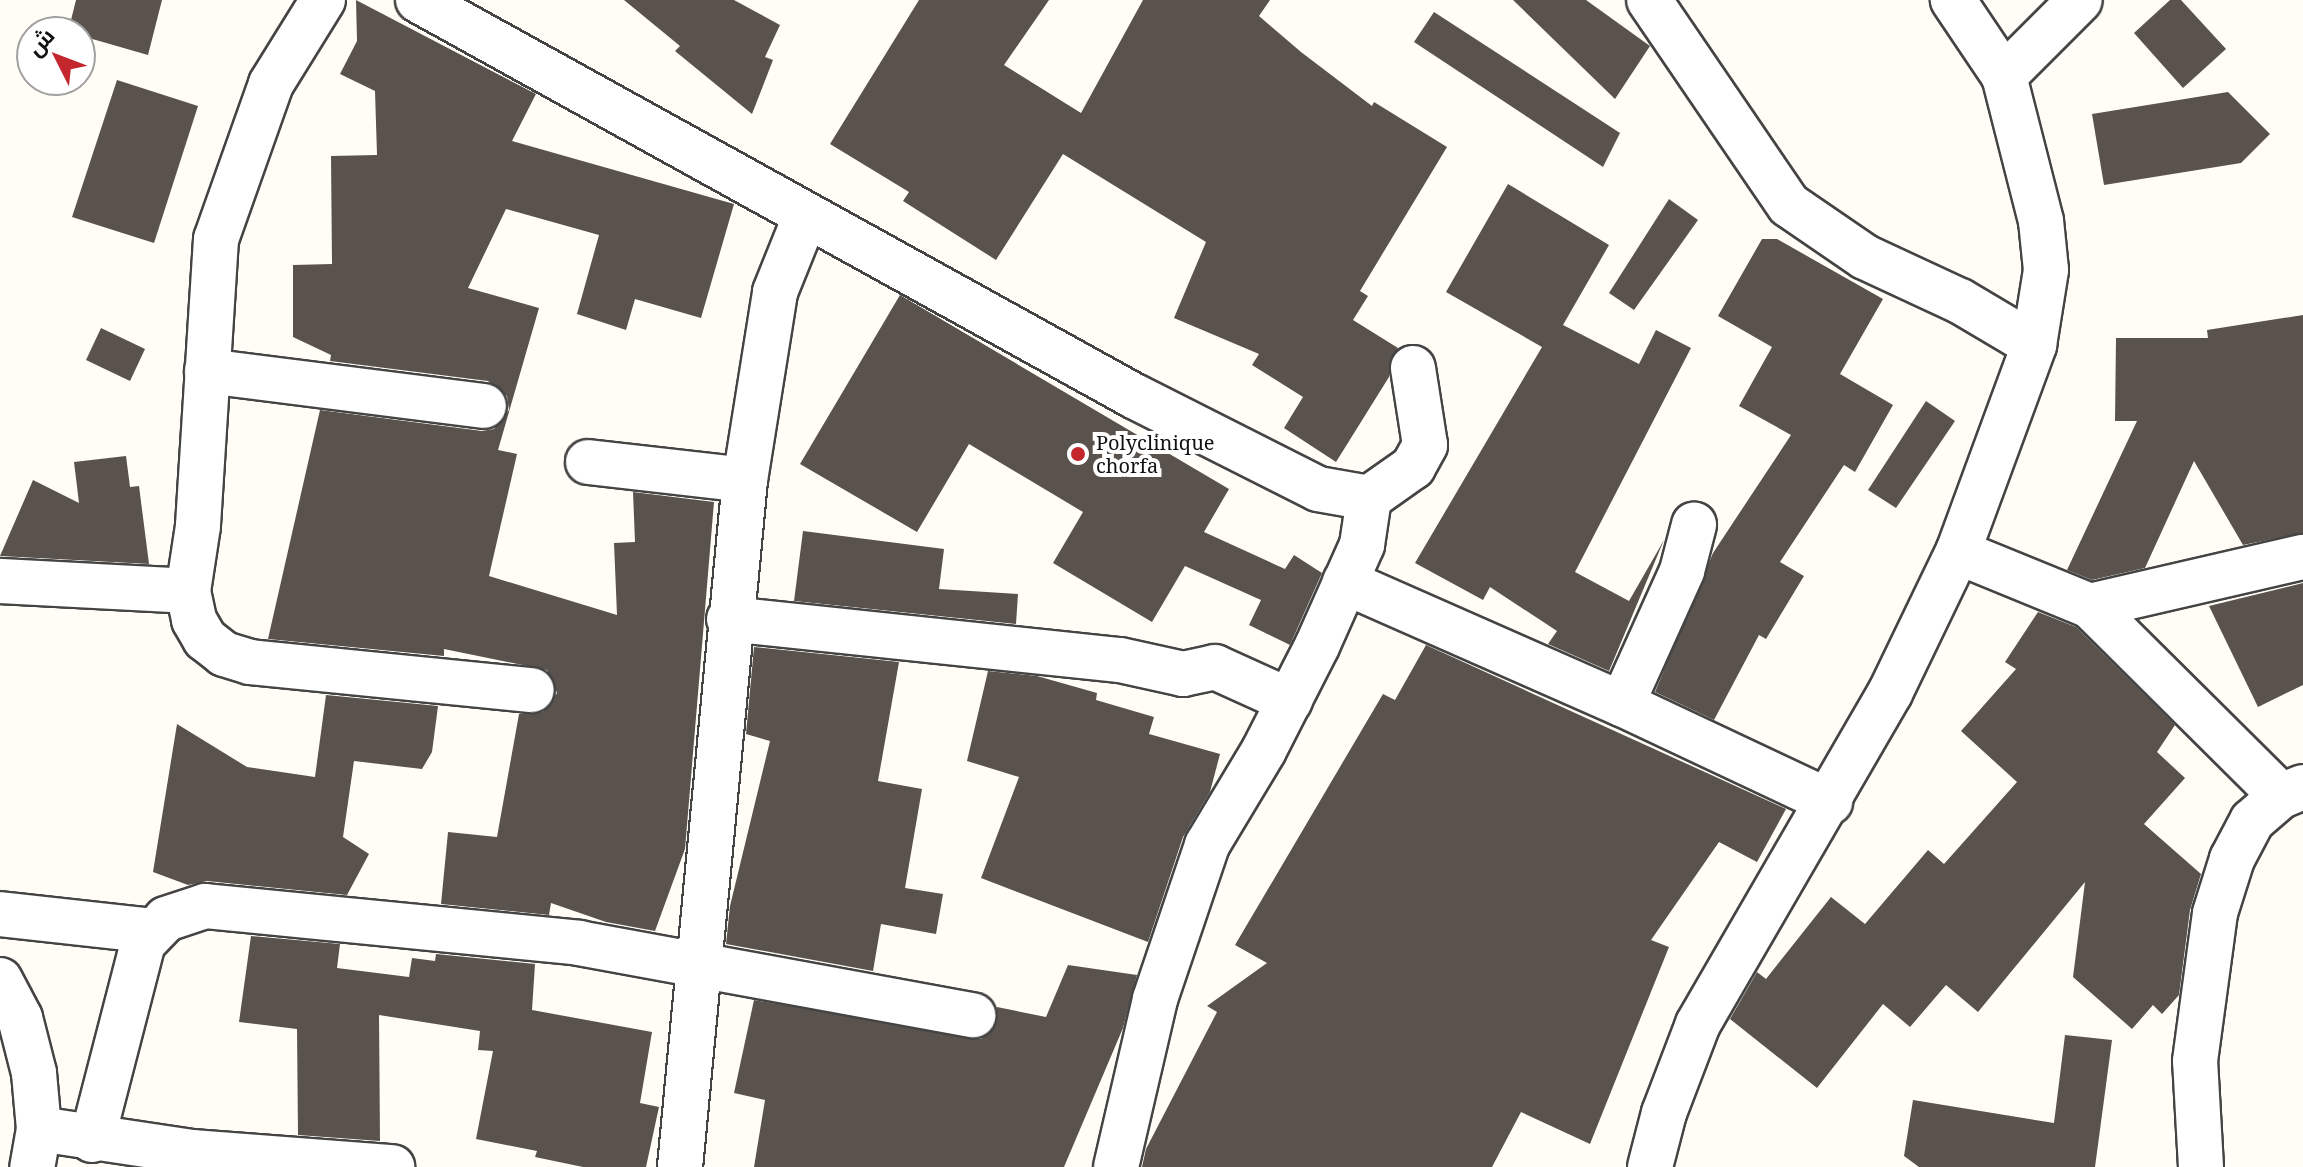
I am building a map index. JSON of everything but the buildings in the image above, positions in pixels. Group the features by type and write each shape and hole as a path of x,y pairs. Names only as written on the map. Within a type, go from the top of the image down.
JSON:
{"street":[{"path":"323,0 271,84 216,239 198,526 188,591 205,639 224,654 250,662 532,690"},
{"path":"418,0 1260,464 1318,489 1369,498 1404,477 1425,445 1413,368"},
{"path":"1649,0 1789,205 1865,257 1960,301 2034,345"},
{"path":"1650,1167 1664,1113 1698,1024 1830,802 1890,693 1958,552 2034,345 2046,270 2041,221 2004,76 1953,0"},
{"path":"2004,76 2080,0"},
{"path":"680,1167 729,619 745,480 775,292 806,215"},
{"path":"207,371 484,406"},
{"path":"588,462 745,480"},
{"path":"1116,1167 1155,999 1207,845 1290,701 1362,545 1369,498"},
{"path":"1622,704 1682,571 1694,525"},
{"path":"1958,552 2090,606 2292,791 2252,821 2232,859 2215,913 2195,1061 2201,1167"},
{"path":"2090,606 2303,557"},
{"path":"0,581 188,591"},
{"path":"1345,582 1622,704 1830,802"},
{"path":"729,619 1120,660 1183,674 1215,667 1290,701"},
{"path":"92,1140 139,952 153,931 166,919 205,906 579,943 698,962 973,1015"},
{"path":"0,914 153,931"},
{"path":"0,980 20,1018 34,1073 35,1148 92,1140 392,1167"}],"place":[{"name":"Polyclinique chorfa","path":"1078,454"}]}
